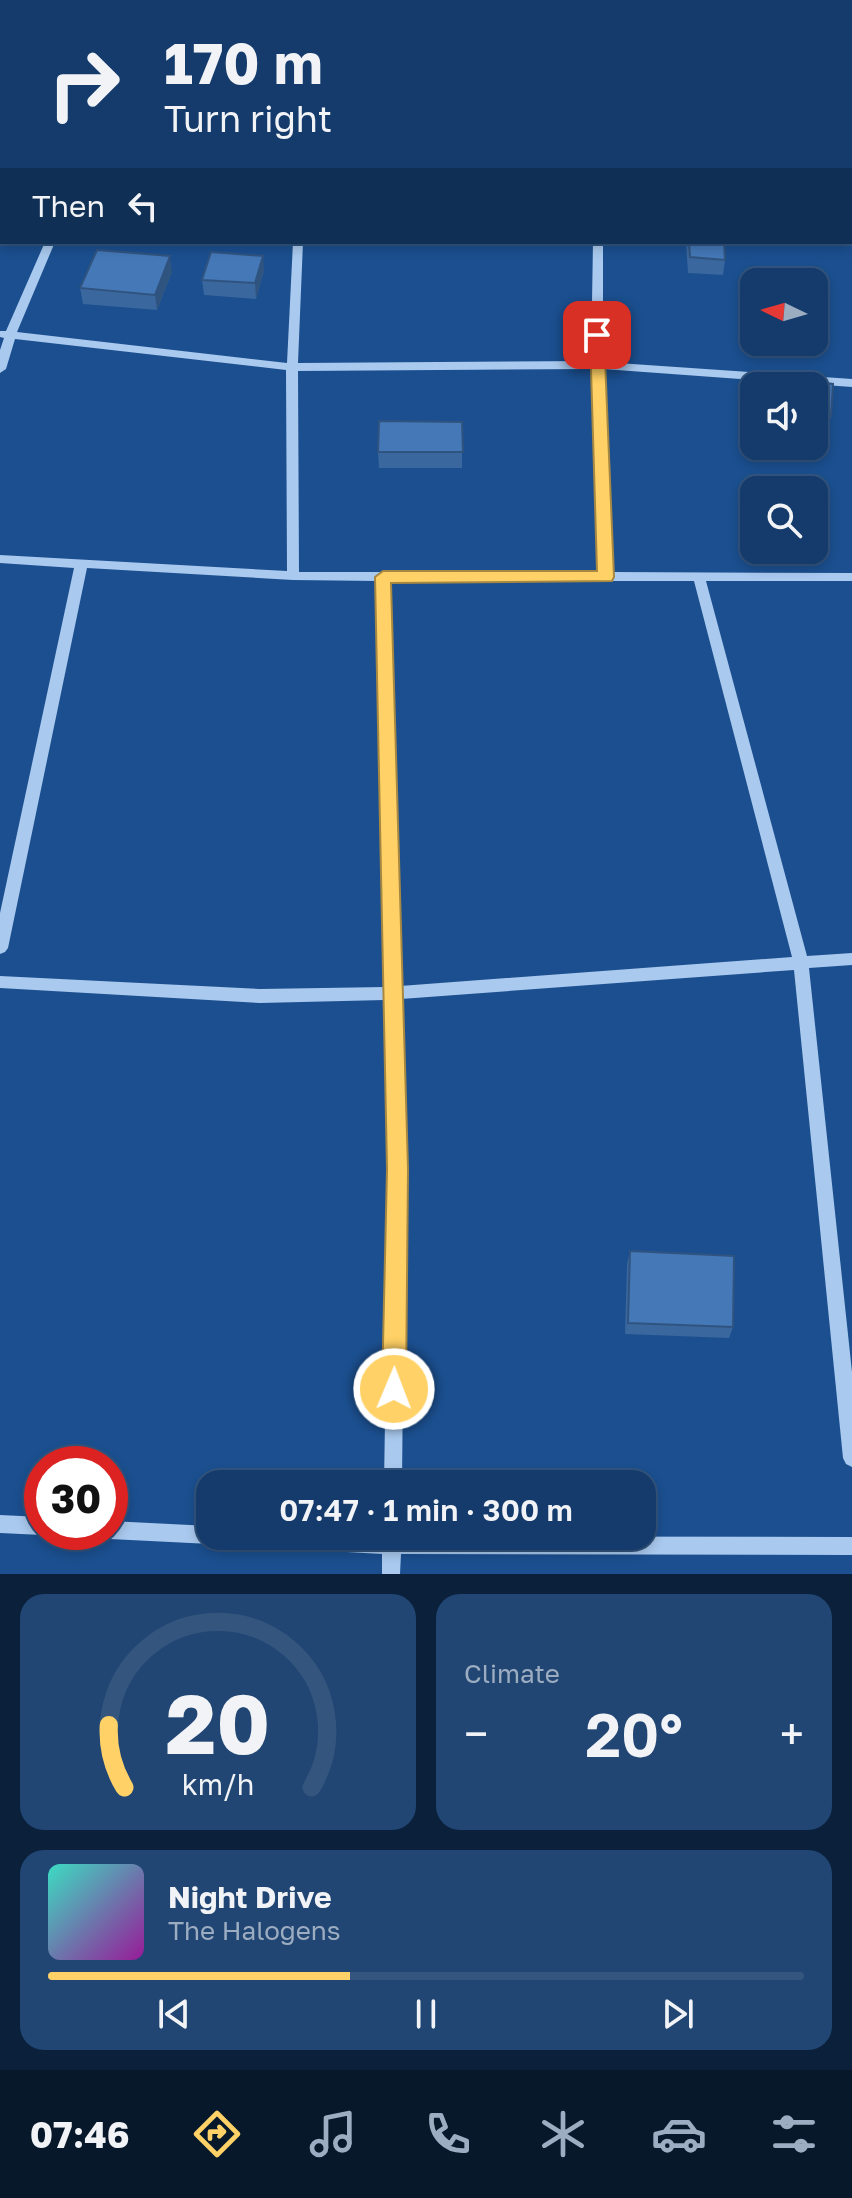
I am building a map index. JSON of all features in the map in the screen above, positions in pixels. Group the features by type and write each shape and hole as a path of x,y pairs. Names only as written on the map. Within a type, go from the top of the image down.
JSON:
{"street":[{"path":"0,369 5,335 49,244"},
{"path":"293,576 292,367 298,244"},
{"path":"598,244 597,365 606,577"},
{"path":"5,335 292,367 597,365 852,383"},
{"path":"0,559 293,576 852,577"},
{"path":"0,948 81,565"},
{"path":"383,577 397,1169 393,1470"},
{"path":"699,577 801,961 852,1458"},
{"path":"0,982 260,996 393,993 852,959"},
{"path":"0,1524 24,1525"},
{"path":"128,1531 196,1534"},
{"path":"656,1544 852,1546"},
{"path":"391,1574 392,1550"}],"building":[{"path":"689,244 724,244 725,260 690,257"},
{"path":"97,250 170,256 155,295 80,288"},
{"path":"211,252 263,256 255,283 202,280"},
{"path":"828,383 833,384 831,416 828,416"},
{"path":"379,421 462,422 463,452 378,452"},
{"path":"630,1251 734,1256 733,1327 628,1323"}],"route":[{"path":"394,1389 397,1169 383,577 606,577 597,335"}]}
